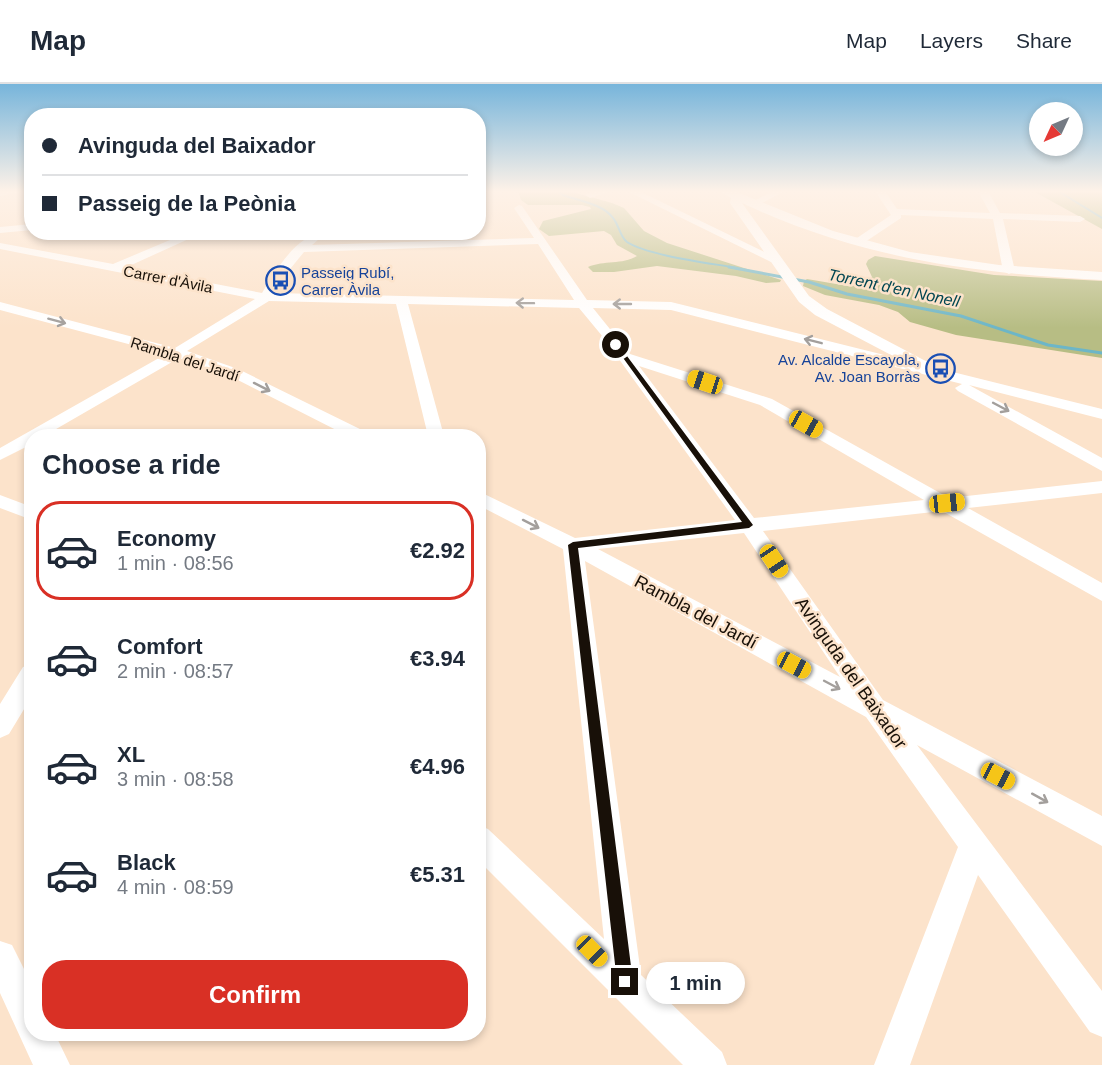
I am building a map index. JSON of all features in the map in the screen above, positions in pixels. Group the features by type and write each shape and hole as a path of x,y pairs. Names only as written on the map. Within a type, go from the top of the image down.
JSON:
{"street":[{"name":"Avinguda del Baixador","path":"539,237 583,304 749,525 874,708 1102,1020"},
{"path":"727,237 775,260"},
{"path":"759,237 804,299 871,348 977,388 1102,414"},
{"path":"844,237 936,261 1009,271 1102,276"},
{"path":"858,242 866,237"},
{"path":"1004,237 1009,271"},
{"path":"112,269 180,240"},
{"path":"46,429 178,353 183,347 266,297 281,272 312,240"},
{"path":"301,249 542,241"},
{"name":"Carrer d'Àvila","path":"0,246 266,297 671,306 871,348"},
{"path":"401,300 434,429"},
{"name":"Rambla del Jardí","path":"0,306 178,353 233,372 346,429"},
{"path":"0,320 20,311"},
{"path":"623,356 766,402 1102,593"},
{"path":"977,388 1102,465"},
{"path":"0,455 24,442"},
{"path":"625,982 573,545 1102,486"},
{"path":"0,501 24,511"},
{"name":"Rambla del Jardí","path":"486,501 573,545 1102,832"},
{"path":"0,726 7,700 24,682"},
{"path":"892,1065 974,844"},
{"path":"486,847 709,1065"},
{"path":"0,957 24,1006"},
{"path":"40,1041 52,1065"}],"green space":[{"path":"612,237 655,237 667,243 781,280 766,283 736,276 657,266 614,272 593,272 588,267 625,261 637,256 617,245"},
{"path":"875,256 994,275 1102,281 1102,358 956,335 910,322 898,312 879,305 825,295 803,286 807,279 848,286 866,285 872,277 866,264"}],"waterway":[{"name":"Torrent d'en Nonell","path":"623,237 627,242 637,247 664,255 737,268"},
{"name":"Torrent d'en Nonell","path":"729,267 809,282 847,294 961,316 1048,345 1102,353"}],"place":[{"name":"Passeig Rubí, Carrer Àvila","path":"280,281"},
{"name":"Av. Alcalde Escayola, Av. Joan Borràs","path":"941,368"}],"route":[{"path":"616,345 749,525 573,545 625,982"}]}
